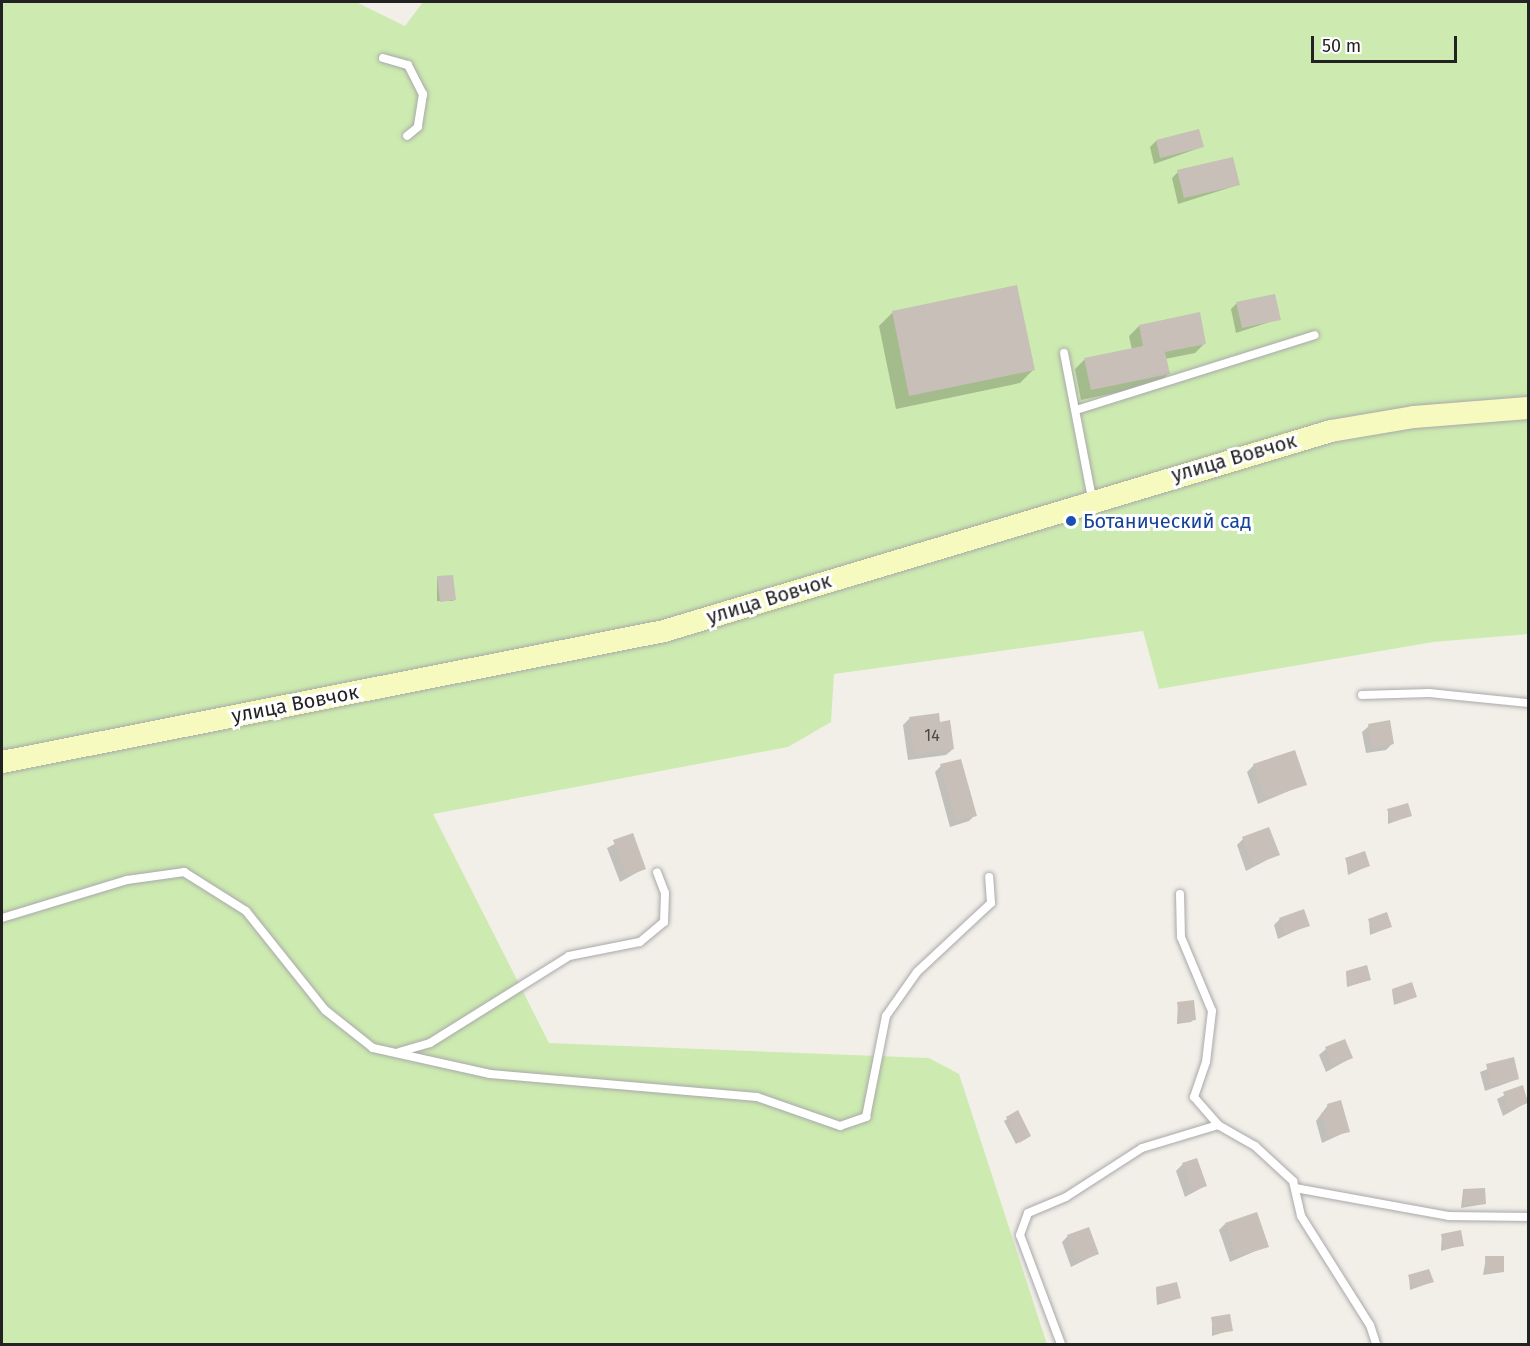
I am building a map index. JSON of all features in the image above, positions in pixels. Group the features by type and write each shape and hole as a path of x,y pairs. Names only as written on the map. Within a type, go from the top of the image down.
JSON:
{"street":[{"name":"улица Вовчок","path":"2,762 664,631 1092,499 1331,431 1435,414 1528,408"}],"lane":[{"path":"383,58 408,65 423,94 418,127 407,136"},
{"path":"1076,410 1315,335"},
{"path":"1064,353 1092,499"},
{"path":"1362,695 1429,693 1528,703"},
{"path":"398,1052 430,1043 569,956 640,942 664,922 666,893 657,872"},
{"path":"2,918 127,880 184,873 246,910 352,1036 398,1052 490,1074 757,1097 840,1126 866,1117 886,1016 917,972 991,903 990,877"},
{"path":"1180,894 1180,937 1212,1011 1206,1062 1194,1096 1218,1125 1255,1146 1295,1188 1301,1216 1370,1325 1376,1344"},
{"path":"1061,1344 1020,1235 1028,1213 1066,1197 1142,1148 1218,1125"},
{"path":"1295,1188 1449,1216 1528,1218"}],"green space":[{"path":"2,2 356,2 405,26 423,2 1528,2 1528,634 1433,642 1159,689 1143,631 834,674 831,722 788,747 433,814 549,1043 929,1058 959,1074 1047,1344 2,1344"}],"building":[{"path":"1199,129 1204,147 1160,158 1156,140"},
{"path":"1233,157 1240,185 1184,198 1177,170"},
{"path":"1017,285 1035,370 909,396 892,311"},
{"path":"1275,294 1281,320 1242,328 1236,302"},
{"path":"1200,312 1206,344 1165,352 1170,374 1091,390 1084,358 1143,346 1139,325"},
{"path":"453,575 456,600 440,602 437,576"},
{"path":"939,713 940,722 950,720 954,749 914,755 909,717"},
{"path":"1390,720 1394,744 1372,748 1368,724"},
{"path":"1295,750 1307,785 1265,799 1253,764"},
{"path":"961,759 977,816 956,821 940,764"},
{"path":"1408,803 1412,816 1391,822 1387,809"},
{"path":"1269,827 1280,855 1253,865 1242,837"},
{"path":"633,833 646,869 627,876 613,840"},
{"path":"1365,851 1370,866 1350,873 1345,858"},
{"path":"1304,909 1310,926 1285,934 1279,918"},
{"path":"1387,912 1392,927 1373,933 1368,919"},
{"path":"1367,965 1371,980 1349,986 1346,971"},
{"path":"1412,982 1417,997 1397,1004 1392,989"},
{"path":"1194,1000 1196,1020 1180,1022 1177,1002"},
{"path":"1345,1039 1353,1058 1333,1066 1325,1047"},
{"path":"1514,1057 1519,1079 1491,1086 1486,1064"},
{"path":"1523,1085 1528,1103 1509,1110 1503,1092"},
{"path":"1341,1100 1350,1132 1328,1137 1321,1113 1329,1111 1327,1104"},
{"path":"1018,1110 1031,1136 1019,1143 1006,1117"},
{"path":"1197,1158 1207,1186 1192,1191 1182,1163"},
{"path":"1485,1188 1486,1204 1464,1205 1463,1189"},
{"path":"1257,1212 1269,1247 1236,1257 1225,1223"},
{"path":"1089,1227 1099,1254 1077,1262 1067,1235"},
{"path":"1461,1230 1464,1246 1444,1249 1441,1234"},
{"path":"1485,1256 1504,1256 1504,1272 1486,1273"},
{"path":"1429,1269 1434,1282 1412,1288 1408,1275"},
{"path":"1177,1282 1181,1298 1160,1304 1156,1287"},
{"path":"1230,1314 1233,1331 1214,1334 1211,1317"}],"place":[{"name":"Ботанический сад","path":"1071,521"}]}
